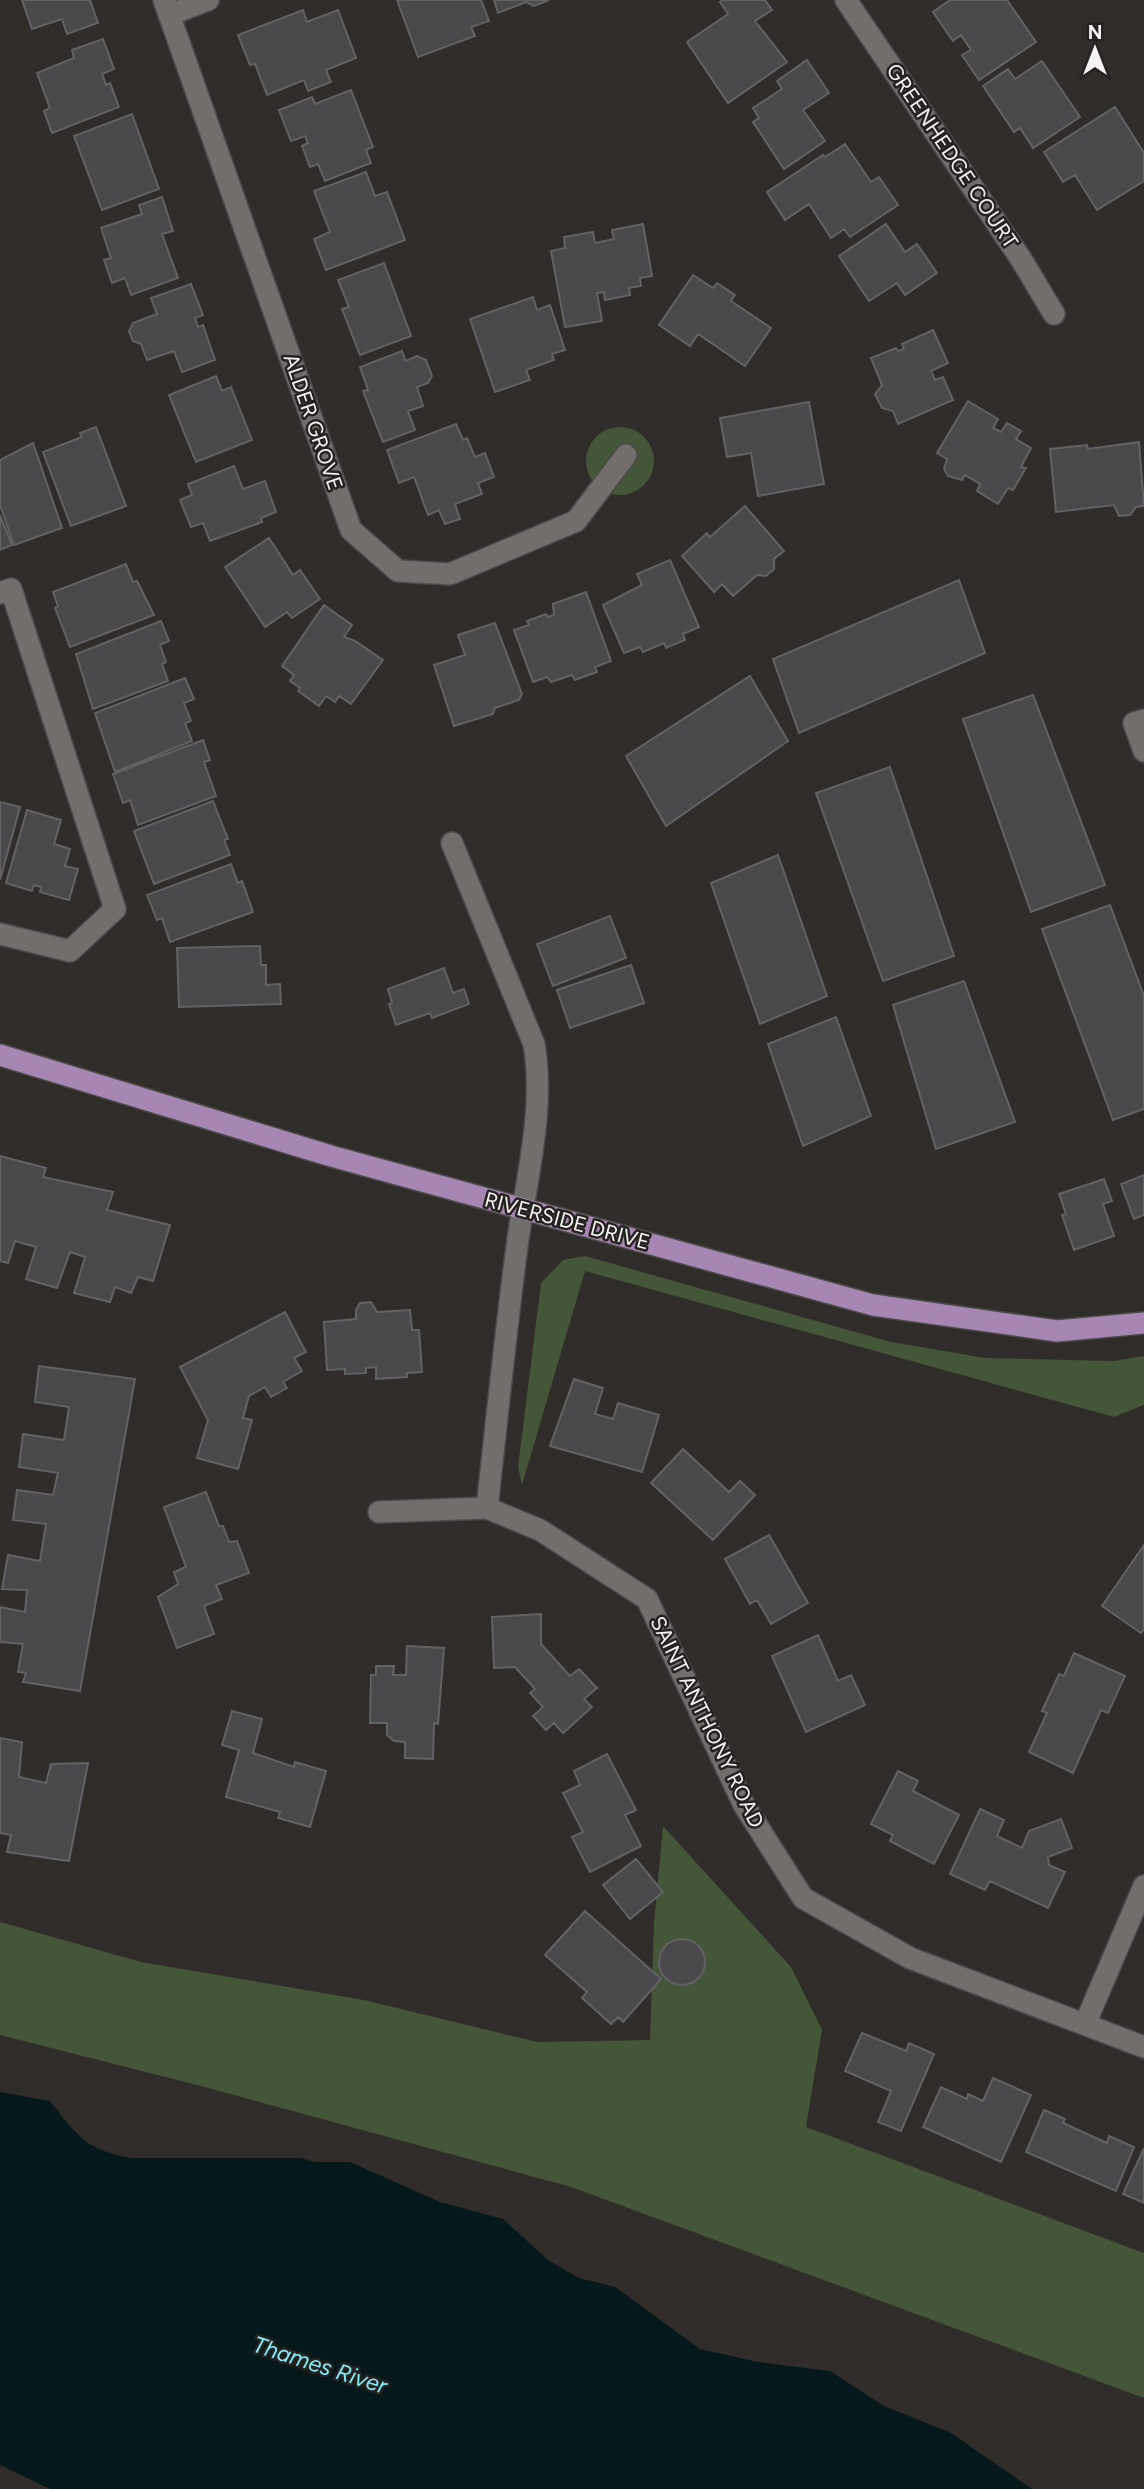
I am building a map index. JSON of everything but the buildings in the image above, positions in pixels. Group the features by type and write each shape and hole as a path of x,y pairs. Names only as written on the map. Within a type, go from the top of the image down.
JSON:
{"main road":[{"name":"RIVERSIDE DRIVE","path":"0,1055 331,1156 873,1305 1057,1331 1144,1323"}],"street":[{"path":"167,8 208,0"},
{"name":"GREENHEDGE COURT","path":"846,0 1021,259 1054,314"},
{"name":"ALDER GROVE","path":"167,8 351,530 398,571 450,574 576,521 626,455"},
{"path":"0,593 11,589 115,909 71,951 0,934"},
{"path":"1144,720 1134,723 1144,751"},
{"path":"452,843 534,1044 539,1069 529,1182 523,1209 487,1508"},
{"name":"SAINT ANTHONY ROAD","path":"379,1512 487,1508 540,1530 646,1599 744,1805 803,1898 910,1958 1144,2047"},
{"path":"1085,2024 1144,1886"}],"green space":[{"path":"620,427 633,429 644,437 652,448 652,474 644,485 633,493 620,495 607,493 596,485 588,474 586,461 588,448 596,437 607,429"},
{"path":"585,1256 891,1342 985,1358 1113,1361 1144,1356 1144,1405 1114,1417 585,1271 522,1485 518,1467 541,1283 563,1260"},
{"path":"663,1826 791,1967 822,2030 806,2127 1144,2253 1144,2398 571,2187 201,2086 0,2035 0,1922 141,1962 364,2000 537,2042 650,2040 654,1923"}],"water":[{"name":"Thames River","path":"0,2092 50,2101 83,2139 115,2154 131,2158 301,2158 314,2162 350,2162 440,2202 503,2219 548,2260 579,2278 615,2287 700,2349 758,2362 830,2371 884,2406 951,2433 1032,2489 50,2489 0,2465"}]}
